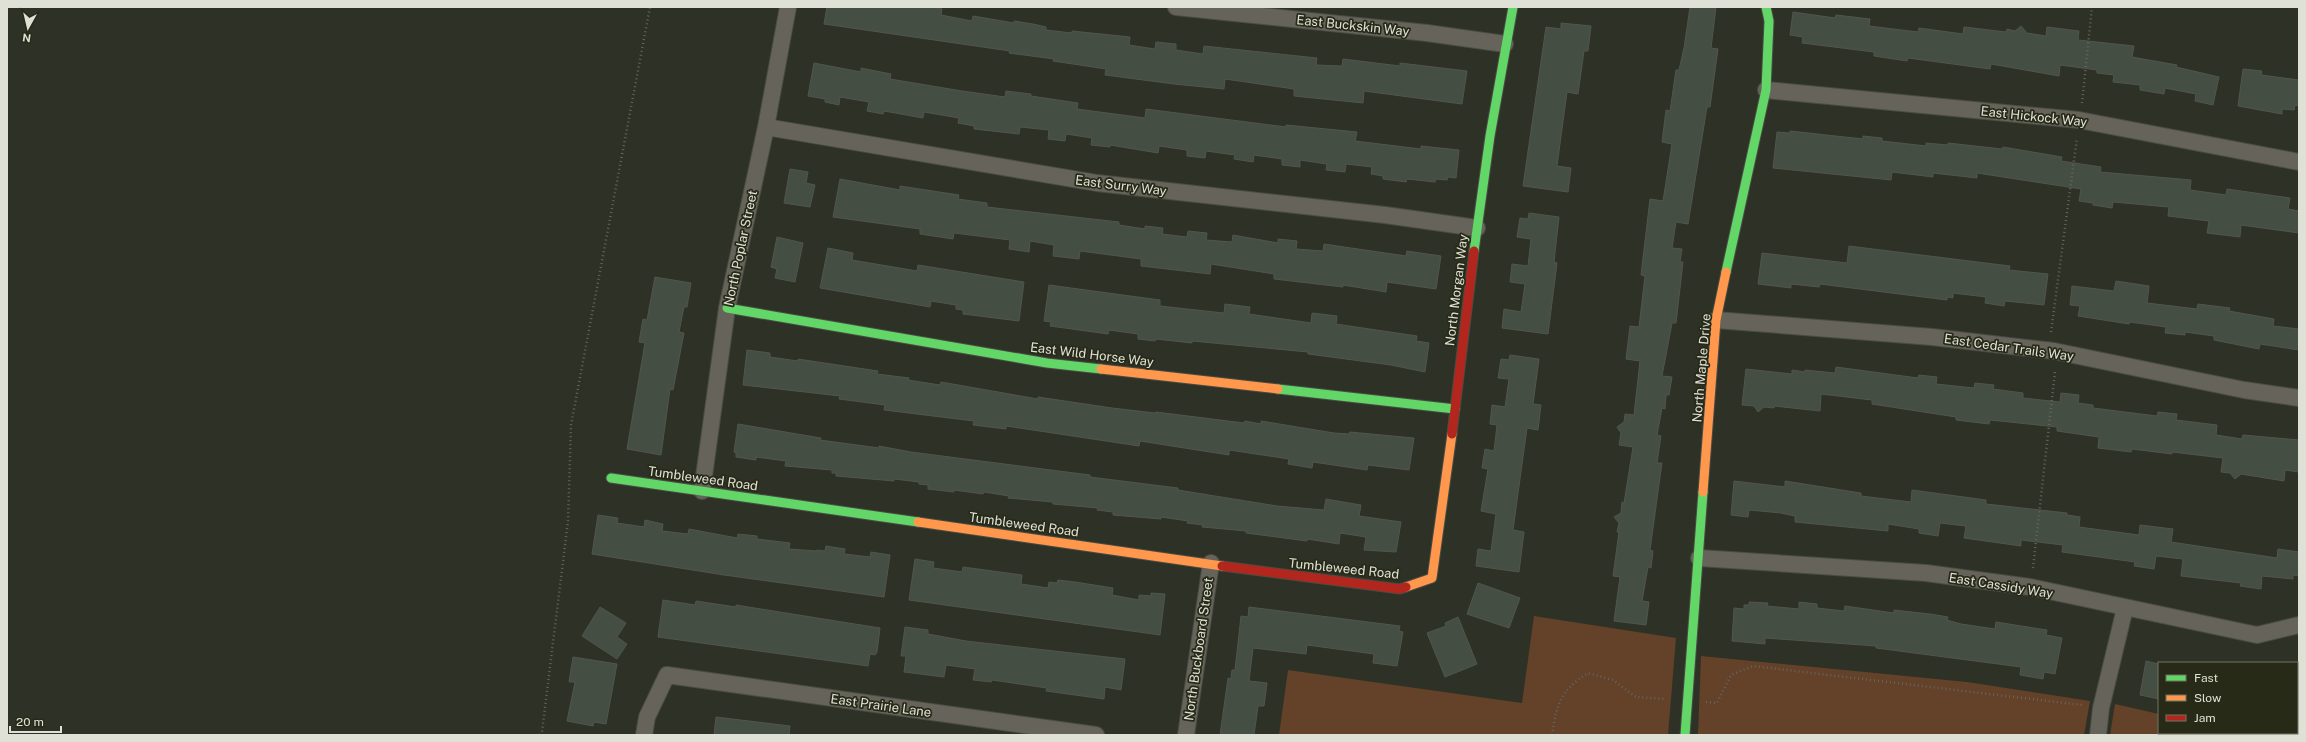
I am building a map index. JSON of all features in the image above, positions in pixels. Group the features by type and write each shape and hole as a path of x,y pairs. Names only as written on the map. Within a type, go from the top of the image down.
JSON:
{"street":[{"name":"North Poplar Street","path":"702,491 727,308 766,127 788,7"},
{"name":"East Buckskin Way","path":"1176,7 1427,33 1505,44"},
{"name":"North Morgan Way","path":"1432,578 1455,410 1477,228 1505,44 1513,7"},
{"name":"North Maple Drive","path":"1685,735 1716,320 1766,90 1769,21 1766,7"},
{"name":"East Hickock Way","path":"1766,90 2079,120 2299,162"},
{"name":"East Surry Way","path":"766,127 1097,183 1385,215 1477,228"},
{"name":"East Wild Horse Way","path":"727,308 1047,363 1455,410"},
{"name":"East Cedar Trails Way","path":"1716,320 1932,337 2054,351 2244,390 2299,398"},
{"name":"Tumbleweed Road","path":"612,478 1400,589 1432,578"},
{"name":"East Cassidy Way","path":"1699,558 1926,574 2030,587 2257,635 2299,625"},
{"name":"North Buckboard Street","path":"1186,735 1211,563"},
{"path":"2098,735 2101,708 2125,608"},
{"name":"East Prairie Lane","path":"644,735 647,717 667,675 1096,735"}],"path":[{"path":"540,735 542,732 568,521 572,425 650,7"},
{"path":"2082,103 2092,7"},
{"path":"2051,332 2077,138"},
{"path":"2033,568 2055,372"},
{"path":"1705,702 1717,703 1731,674 1753,666 2082,705"},
{"path":"1552,735 1556,709 1570,684 1588,673 1613,680 1636,697 1666,699"}],"shaded area":[{"path":"1534,616 1676,638 1668,735 1279,735 1288,670 1522,703"},
{"path":"1701,656 1967,682 2090,701 2084,735 1698,735"},
{"path":"2115,704 2158,714 2158,734 2298,734 2299,724 2299,735 2110,735"}],"building":[{"path":"827,7 930,7 942,9 941,15 972,21 973,16 1014,23 1014,21 1033,24 1046,27 1046,30 1130,37 1129,45 1155,49 1156,42 1176,44 1176,50 1203,54 1204,46 1317,58 1316,65 1342,66 1343,59 1400,66 1400,63 1467,71 1462,104 1364,91 1363,103 1294,96 1294,89 1225,79 1224,89 1105,75 1106,69 1053,61 1054,59 1009,53 1010,51 824,24"},
{"path":"1690,7 1716,7 1711,48 1718,49 1710,107 1707,107 1688,224 1676,222 1672,248 1682,249 1680,262 1683,262 1676,323 1672,323 1662,376 1672,377 1669,395 1666,395 1665,409 1662,408 1657,435 1661,436 1657,463 1662,463 1650,550 1653,551 1651,568 1648,567 1642,601 1649,602 1646,625 1614,621 1620,577 1613,576 1619,532 1617,532 1619,523 1614,517 1621,513 1622,502 1624,503 1633,447 1619,445 1621,433 1617,427 1624,422 1625,414 1634,415 1640,361 1626,359 1630,326 1639,327 1645,276 1641,275 1650,199 1663,201 1672,144 1662,142 1666,110 1670,111 1676,70 1679,70 1684,48"},
{"path":"1793,12 1835,18 1836,15 1870,19 1869,26 1918,32 1919,28 1963,34 1964,27 2006,32 2007,29 2015,31 2021,26 2027,33 2046,36 2047,27 2079,31 2078,40 2134,46 2132,57 2177,65 2176,67 2219,77 2213,105 2195,101 2196,94 2165,88 2164,94 2140,90 2140,85 2113,82 2114,75 2097,73 2097,70 2060,65 2059,76 1991,64 1990,69 1908,58 1907,61 1874,56 1874,52 1802,43 1803,37 1790,35"},
{"path":"1561,23 1591,26 1588,51 1584,51 1578,94 1567,92 1557,166 1571,168 1568,192 1523,186 1546,27 1561,29"},
{"path":"814,63 861,72 861,68 891,74 890,79 962,91 1005,97 1006,91 1031,94 1031,96 1078,103 1077,109 1145,118 1146,109 1286,127 1286,125 1357,132 1355,141 1421,149 1421,146 1459,150 1456,178 1448,177 1447,180 1436,179 1435,182 1407,179 1406,182 1383,179 1383,176 1371,174 1372,167 1346,164 1345,172 1326,170 1327,164 1300,160 1300,167 1282,165 1282,159 1254,155 1253,162 1234,159 1235,155 1206,151 1205,158 1187,156 1187,150 1159,146 1158,153 1110,145 1110,147 1091,145 1092,138 1066,134 1065,141 1048,139 1049,130 1020,127 1019,134 974,129 974,126 958,123 959,118 924,112 923,118 884,111 883,114 867,111 869,102 840,97 839,105 825,102 825,99 808,96"},
{"path":"2243,69 2262,71 2261,75 2299,80 2299,106 2295,105 2294,110 2282,109 2282,114 2238,106"},
{"path":"1790,131 1863,139 1863,136 1882,138 1882,141 1926,146 1926,143 1948,145 1948,143 2002,149 2003,147 2062,157 2061,161 2101,167 2100,172 2191,180 2190,190 2226,195 2227,189 2290,198 2288,209 2299,211 2299,233 2241,225 2240,237 2207,233 2209,221 2168,216 2169,207 2113,202 2112,208 2093,205 2093,203 2079,201 2081,189 1977,173 1977,178 1933,173 1933,177 1892,172 1891,180 1773,168 1777,132 1790,133"},
{"path":"790,169 808,172 806,183 815,185 810,207 784,203"},
{"path":"840,179 900,190 900,186 959,195 958,199 987,203 987,207 1119,222 1119,225 1145,229 1145,226 1163,228 1162,234 1187,237 1188,231 1207,233 1206,240 1232,242 1233,235 1278,243 1278,239 1297,241 1296,249 1323,251 1324,244 1406,256 1407,251 1441,256 1436,289 1387,282 1386,292 1343,285 1343,287 1274,279 1274,274 1211,264 1210,274 1141,266 1141,259 1080,251 1079,259 1053,256 1054,245 1030,241 1029,252 1009,249 1010,240 954,233 953,239 920,234 920,229 833,217"},
{"path":"1529,213 1559,217 1554,262 1557,263 1548,334 1502,328 1504,309 1521,312 1525,284 1510,282 1512,264 1528,266 1531,239 1517,237 1520,218 1528,219"},
{"path":"777,237 803,243 795,282 775,278 777,269 771,267"},
{"path":"1849,246 2010,266 2009,270 2048,274 2044,305 2005,301 2004,306 1985,303 1986,297 1953,293 1953,298 1947,297 1947,300 1820,284 1819,287 1791,284 1791,288 1758,284 1762,253 1847,263"},
{"path":"828,248 853,253 852,260 917,271 918,265 1024,282 1019,321 963,314 963,310 956,309 956,305 931,301 930,307 820,288"},
{"path":"655,277 691,283 687,307 684,307 679,332 684,333 673,390 670,389 661,455 627,449 645,343 639,342 643,319 647,320"},
{"path":"2116,281 2149,286 2147,303 2197,309 2198,304 2230,308 2229,311 2274,319 2273,326 2299,329 2299,350 2260,344 2259,349 2214,340 2214,336 2185,332 2185,335 2165,333 2166,327 2130,322 2129,324 2078,316 2080,306 2070,305 2072,286 2114,291"},
{"path":"1049,285 1160,300 1160,306 1224,313 1225,304 1250,307 1249,314 1311,323 1312,313 1337,316 1336,324 1417,336 1416,341 1429,343 1425,372 1391,365 1308,354 1308,352 1192,341 1192,343 1156,339 1155,341 1138,339 1138,334 1109,330 1108,334 1050,326 1051,322 1044,321"},
{"path":"747,350 770,353 770,357 798,361 798,359 878,371 877,374 909,378 908,380 940,385 941,382 1038,399 1038,397 1112,408 1244,423 1245,421 1261,424 1261,421 1334,433 1349,434 1350,432 1414,438 1409,470 1368,465 1367,470 1313,462 1312,468 1288,464 1289,459 1229,450 1229,455 1140,441 1139,446 1006,426 1006,429 973,425 974,421 884,410 885,405 839,399 840,396 743,385"},
{"path":"1510,355 1539,359 1533,404 1541,405 1538,430 1527,428 1513,530 1524,532 1519,572 1476,566 1478,549 1491,551 1496,514 1481,511 1488,469 1482,468 1485,449 1494,451 1497,425 1490,424 1492,405 1505,407 1509,379 1498,378 1501,359 1509,360"},
{"path":"1836,367 1918,378 1919,375 1937,377 1936,384 1974,388 1975,383 1994,385 1993,389 2023,393 2023,398 2060,402 2061,393 2079,395 2078,403 2093,405 2093,408 2157,416 2158,412 2177,414 2176,420 2217,425 2216,435 2242,439 2243,435 2299,440 2299,472 2285,470 2284,481 2241,474 2235,479 2230,473 2221,472 2223,458 2172,452 2172,454 2132,449 2131,452 2098,448 2099,437 2057,431 2057,427 1990,420 1989,424 1956,420 1956,417 1872,404 1872,400 1821,394 1820,411 1774,406 1774,408 1764,407 1758,412 1754,406 1742,405 1746,369 1792,374 1792,370 1835,373"},
{"path":"738,424 821,438 820,440 879,448 879,446 911,452 1090,475 1090,477 1178,488 1178,490 1277,506 1324,510 1326,499 1361,505 1359,516 1401,522 1396,552 1364,550 1366,537 1340,533 1339,544 1307,539 1307,541 1246,533 1246,531 1202,527 1203,525 1187,523 1188,521 1161,517 1161,519 1113,515 1113,512 1097,510 1098,508 1008,498 1009,496 984,492 983,494 954,490 954,492 928,489 928,485 919,484 919,482 836,476 836,473 832,473 832,470 785,466 786,461 756,457 756,460 736,457 736,453 734,452"},
{"path":"1734,481 1785,487 1785,481 1861,493 1861,496 1911,502 1912,490 1986,500 1986,504 2067,513 2067,515 2080,517 2079,527 2139,535 2140,525 2173,529 2171,542 2277,558 2278,549 2299,552 2299,576 2293,575 2293,579 2262,576 2261,589 2240,586 2241,583 2181,576 2183,559 2156,556 2154,569 2134,566 2135,562 2062,552 2063,545 2021,540 2021,546 1964,538 1966,526 1940,523 1938,536 1919,533 1919,529 1888,524 1888,531 1795,522 1795,516 1781,513 1749,510 1748,517 1731,515"},
{"path":"598,515 618,518 617,523 644,527 645,520 663,524 662,531 688,534 689,529 737,538 738,534 757,536 757,539 790,543 789,549 825,551 826,546 845,549 844,554 870,557 871,552 890,555 884,597 724,575 592,554"},
{"path":"915,559 934,562 933,568 962,572 963,567 1022,575 1021,584 1048,588 1049,582 1057,583 1058,580 1113,588 1112,595 1139,600 1139,595 1151,596 1151,593 1165,594 1160,635 909,600"},
{"path":"1478,583 1520,598 1509,628 1467,614"},
{"path":"663,600 695,605 696,601 736,607 736,605 880,628 877,652 875,655 870,654 868,666 658,637"},
{"path":"1749,602 1768,603 1767,606 1799,609 1799,602 1817,604 1817,608 1844,611 1845,606 1894,613 1894,610 1930,614 1948,617 1947,620 1961,624 1995,629 1996,622 2047,630 2046,635 2062,638 2055,674 2044,672 2043,679 2020,675 2021,667 1876,648 1876,646 1765,638 1765,644 1732,641 1734,608 1744,609 1744,605 1749,605"},
{"path":"600,607 626,623 617,637 627,644 617,659 582,636"},
{"path":"1249,607 1400,626 1399,631 1403,632 1397,666 1373,663 1374,654 1307,645 1306,654 1253,648 1249,681 1267,683 1264,706 1258,706 1254,735 1220,735 1228,678 1231,679 1232,670 1235,670 1241,616 1248,617"},
{"path":"1458,617 1477,664 1445,677 1427,633 1446,626 1445,623"},
{"path":"905,627 928,630 928,634 966,641 1125,659 1121,690 1105,687 1104,699 1046,691 1047,688 992,680 991,682 973,680 975,669 946,665 944,677 904,672 906,656 901,656"},
{"path":"573,657 617,664 606,724 594,722 593,726 567,721 575,682 569,682"},
{"path":"2146,661 2158,664 2158,699 2140,695"},
{"path":"716,717 790,726 789,735 714,735"}],"traffic: fast":[{"path":"1474,251 1490,136 1513,7"},
{"path":"1726,272 1766,90 1769,21 1766,7"},
{"path":"727,308 1047,363 1101,369"},
{"path":"1278,389 1455,409"},
{"path":"611,478 918,522"},
{"path":"1685,735 1703,492"}],"traffic: slow":[{"path":"1703,492 1716,320 1726,272"},
{"path":"1101,369 1278,389"},
{"path":"1406,587 1432,578 1452,434"},
{"path":"918,522 1222,566"}],"traffic: jam":[{"path":"1452,434 1474,251"},
{"path":"1222,566 1400,589 1406,587"}]}
